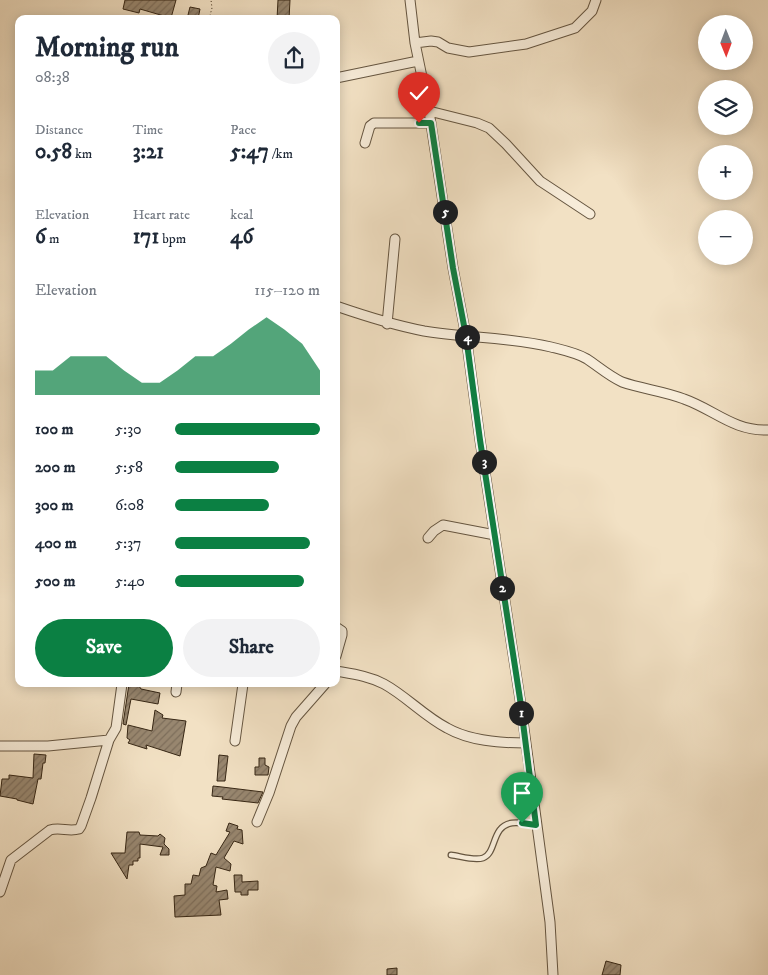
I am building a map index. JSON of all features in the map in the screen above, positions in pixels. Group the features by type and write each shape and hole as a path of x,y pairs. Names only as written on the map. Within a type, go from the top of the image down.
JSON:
{"street":[{"path":"410,0 415,43 429,111 454,274 466,336 550,922 553,975"},
{"path":"415,43 431,40 453,50 469,52 526,44 575,28 592,11 596,0"},
{"path":"340,77 418,61"},
{"path":"429,111 477,123 489,128 540,181 590,214"},
{"path":"365,143 370,126 374,124 431,123"},
{"path":"387,324 395,239"},
{"path":"340,307 387,324 552,347 585,358 622,382 686,399 737,426 753,430 768,430"},
{"path":"428,538 443,525 495,535"},
{"path":"340,630 342,635 340,642"},
{"path":"340,672 360,675 385,684 447,728 468,736 500,743 525,742"},
{"path":"0,892 8,866 14,856 50,830 56,828 79,829 109,740 116,728 122,687"},
{"path":"235,741 243,687"},
{"path":"257,822 269,793 291,726 296,717 322,687"},
{"path":"0,746 48,746 109,740"}],"lane":[{"path":"451,854 485,857 501,828 510,824 536,825"}],"path":[{"path":"210,15 211,0"}],"building":[{"path":"125,0 176,0 172,15 161,15 140,9 139,13 123,9"},
{"path":"278,0 290,0 289,15 277,15"},
{"path":"190,7 200,9 199,15 188,15"},
{"path":"129,687 140,687 141,689 160,693 158,704 131,699 126,725 123,724"},
{"path":"155,710 163,715 162,718 186,721 180,756 146,745 147,749 128,743 130,740 127,738 128,725 152,731"},
{"path":"34,754 46,755 41,779 38,779 33,804 0,796 2,779 9,779 9,775 33,778"},
{"path":"219,755 228,756 225,781 217,781"},
{"path":"259,758 265,758 265,765 269,767 268,775 255,775 255,767 259,767"},
{"path":"213,786 263,792 258,803 222,799 223,797 212,796"},
{"path":"229,823 238,826 237,829 242,830 243,844 234,841 224,858 231,864 230,871 216,867 213,885 217,886 216,892 227,890 228,899 219,900 221,915 175,917 174,896 185,895 185,884 191,884 193,875 199,876 201,868 206,866 211,853 216,855 230,832 226,831"},
{"path":"127,832 139,832 140,835 158,836 160,834 165,838 164,844 169,849 169,855 160,855 163,847 140,844 140,858 138,858 138,861 133,861 133,865 129,865 127,879 111,853 125,853"},
{"path":"234,875 242,875 242,882 258,881 258,890 248,890 248,895 241,895 241,892 235,892"},
{"path":"606,961 621,965 620,975 602,975"},
{"path":"397,968 397,975 387,975 387,969"}],"route":[{"path":"419,123 431,123 453,268 466,336 520,699 536,825 522,823"}]}
